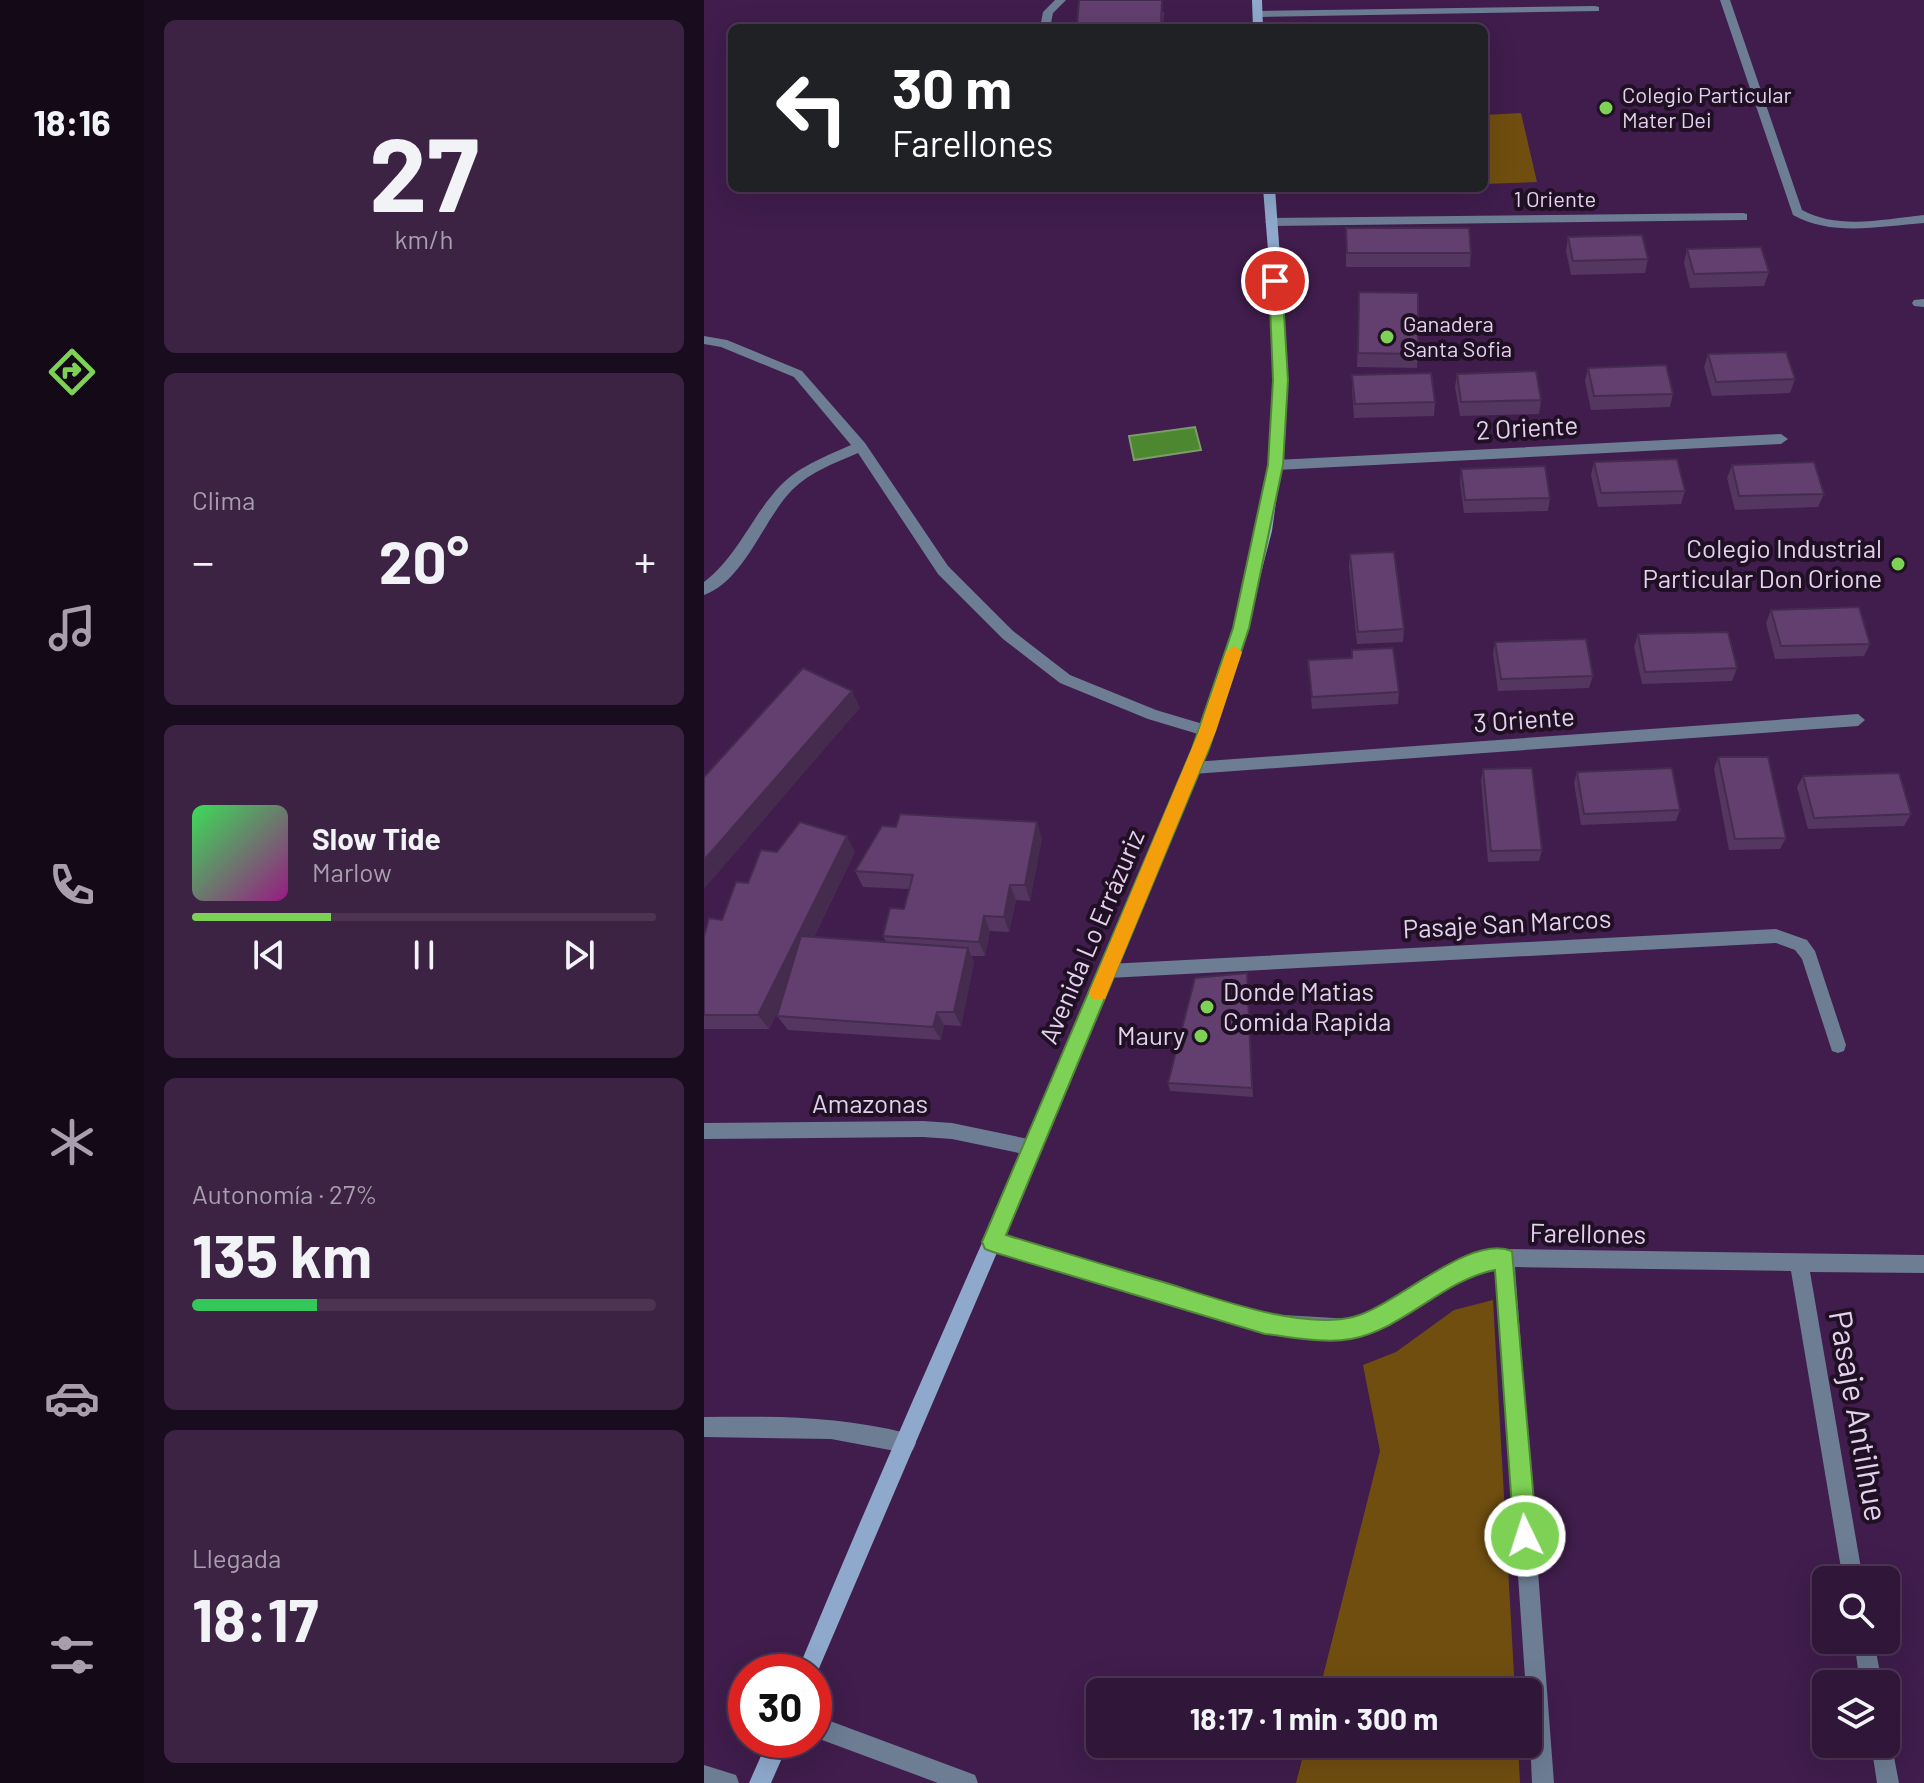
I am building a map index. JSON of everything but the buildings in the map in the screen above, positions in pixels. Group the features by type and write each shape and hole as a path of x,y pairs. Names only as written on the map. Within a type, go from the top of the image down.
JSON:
{"main road":[{"path":"1257,0 1258,24"},
{"name":"Avenida Lo Errázuriz","path":"816,1654 1193,768 1241,628 1276,465 1281,380 1269,192"},
{"path":"760,1783 771,1758"}],"street":[{"path":"1046,24 1048,12 1061,0"},
{"path":"1725,0 1797,212 1808,221 1825,225 1924,219"},
{"path":"1258,14 1595,9"},
{"name":"1 Oriente","path":"1271,222 1743,217"},
{"path":"704,340 723,343 798,374 860,446 943,570 1008,635 1065,679 1153,715 1208,731"},
{"name":"2 Oriente","path":"1276,465 1781,439"},
{"path":"704,590 725,575 782,492 802,475 860,446"},
{"name":"3 Oriente","path":"1193,768 1858,720"},
{"name":"Pasaje San Marcos","path":"1108,971 1776,936 1801,945 1809,956 1838,1045"},
{"name":"Amazonas","path":"704,1131 923,1129 952,1131 1033,1148"},
{"name":"Farellones","path":"993,1242 1265,1323 1312,1328 1352,1328 1387,1314 1472,1264 1505,1258 1924,1264"},
{"path":"1505,1258 1543,1783"},
{"name":"Pasaje Antilhue","path":"1799,1264 1851,1566"},
{"path":"704,1427 812,1425 868,1432 906,1443"},
{"path":"832,1733 967,1783"},
{"path":"1884,1758 1888,1783"},
{"path":"704,1776 728,1783"}],"shaded area":[{"path":"1521,113 1537,182 1488,184 1488,115"},
{"path":"1195,427 1201,450 1134,460 1129,436"},
{"path":"1493,1300 1514,1678 1323,1678 1380,1451 1363,1365 1396,1352 1454,1310"},
{"path":"1302,1758 1519,1758 1520,1783 1296,1783"}],"slow traffic":[{"path":"1099,993 1208,731 1234,652"}],"place":[{"name":"Colegio Particular Mater Dei","path":"1606,108"},
{"name":"Ganadera Santa Sofia","path":"1387,337"},
{"name":"Colegio Industrial Particular Don Orione","path":"1898,564"},
{"name":"Donde Matias Comida Rapida","path":"1207,1007"},
{"name":"Maury","path":"1201,1036"}],"route":[{"path":"1275,281 1281,380 1276,465 1268,515 1225,683 993,1242 1265,1323 1312,1328 1352,1328 1387,1314 1440,1280 1472,1264 1505,1258 1525,1536"}]}
